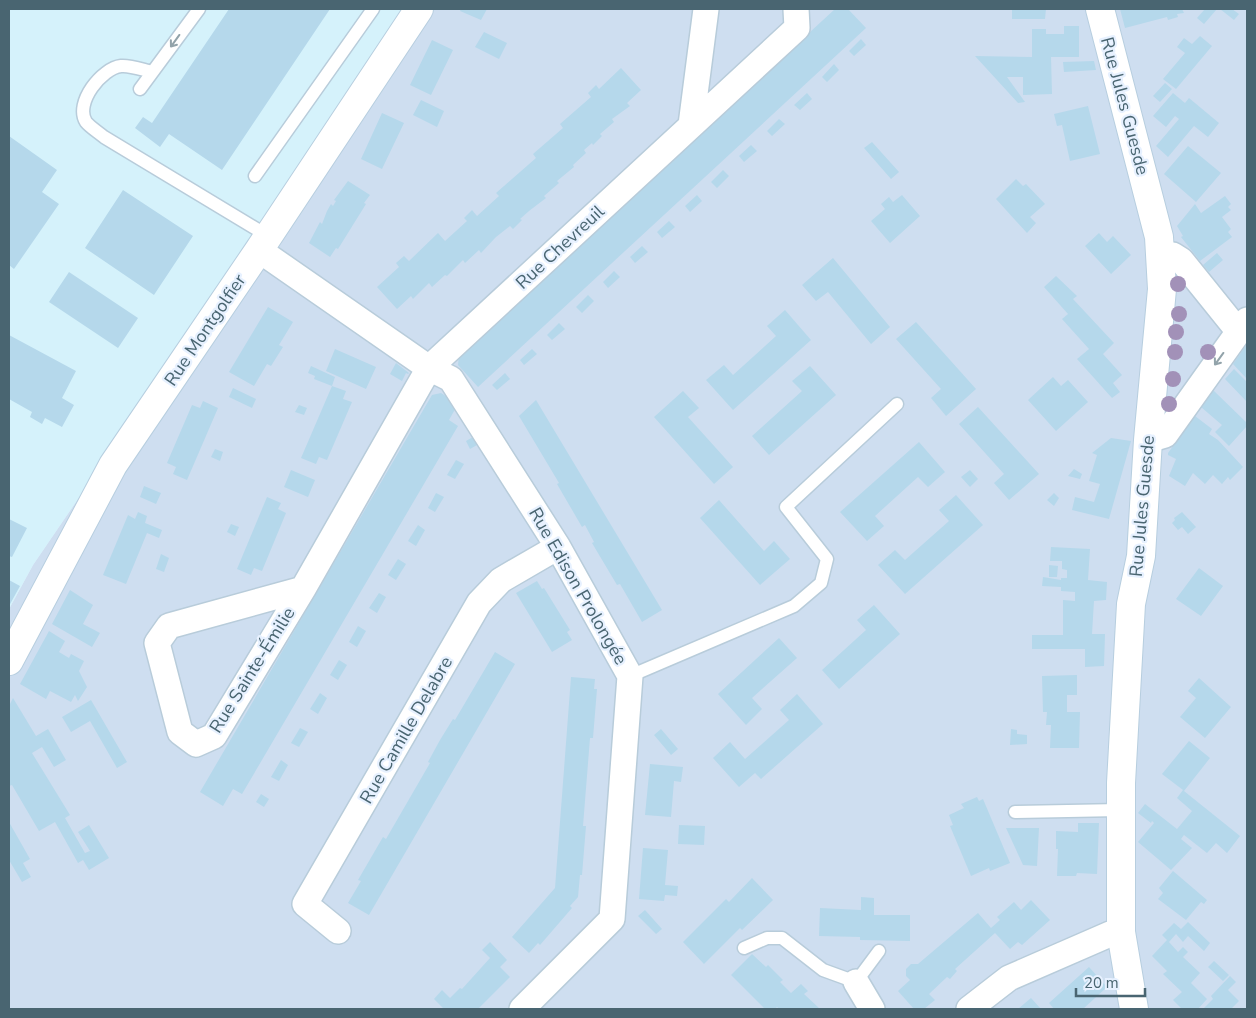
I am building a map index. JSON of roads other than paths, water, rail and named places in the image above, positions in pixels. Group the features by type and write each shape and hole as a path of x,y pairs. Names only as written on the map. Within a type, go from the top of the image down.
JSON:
{"street":[{"name":"Rue Montgolfier","path":"9,661 113,465 264,243 418,9"},
{"path":"691,125 706,9"},
{"name":"Rue Chevreuil","path":"429,368 797,28 796,9"},
{"name":"Rue Jules Guesde","path":"1100,9 1159,236 1161,257 1162,289 1148,440 1141,556 1132,604 1121,773 1121,932 1134,1009"},
{"name":"Rue Edison Prolongée","path":"264,243 429,368 450,379 558,547 630,676 612,919 522,1009"},
{"path":"1148,440 1165,435 1243,326 1181,260 1173,255 1161,257"},
{"name":"Rue Sainte-Émilie","path":"303,589 168,626 157,642 180,732 196,744 214,736 303,589 429,368"},
{"name":"Rue Camille Delabre","path":"338,931 305,904 479,602 501,580 558,547"},
{"path":"969,1009 1009,978 1110,934 1121,932"},
{"path":"856,982 872,1009"}],"lane":[{"path":"140,89 199,9"},
{"path":"255,176 373,9"},
{"path":"152,72 121,66 105,72 89,92 82,108 86,121 104,137 264,243"},
{"path":"630,676 794,606 821,583 827,559 786,507 897,404"},
{"path":"1015,812 1120,810"},
{"path":"744,948 767,938 782,938 823,970 856,982 879,951"}]}
